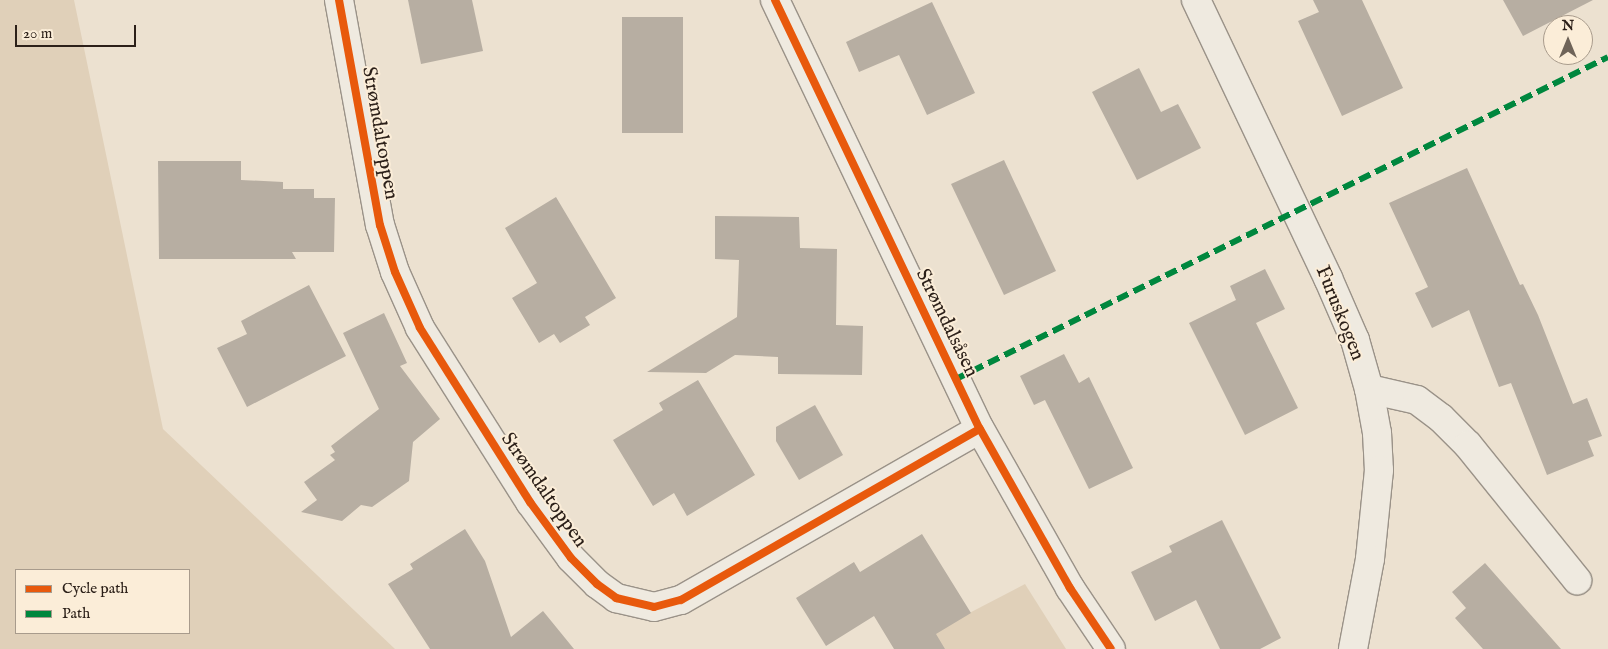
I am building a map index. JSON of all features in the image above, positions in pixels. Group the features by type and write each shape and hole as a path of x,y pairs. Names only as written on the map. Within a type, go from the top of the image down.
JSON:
{"street":[{"name":"Strømdaltoppen","path":"340,0 380,225 395,272 420,328 530,502 572,558 597,584 616,598 654,607 681,600 980,429"},
{"name":"Strømdalsåsen","path":"775,0 980,429 1070,588 1111,649"},
{"name":"Furuskogen","path":"1196,0 1328,278 1354,340 1369,389 1377,433 1379,470 1370,559 1353,649"},
{"path":"1369,389 1417,400 1441,418 1468,446 1577,580"}],"shaded area":[{"path":"0,0 74,0 163,429 395,649 0,649"},
{"path":"1025,584 1066,649 900,649"}],"building":[{"path":"408,0 472,0 483,51 421,64"},
{"path":"1313,0 1362,0 1403,88 1342,116 1298,21 1319,12"},
{"path":"1503,0 1593,0 1564,15 1543,15 1543,26 1523,36"},
{"path":"932,2 975,93 927,115 899,55 859,72 846,42"},
{"path":"622,17 683,17 683,133 622,133"},
{"path":"1139,68 1161,112 1178,104 1201,148 1137,180 1092,92"},
{"path":"1004,160 1056,271 1004,295 951,184"},
{"path":"158,161 241,161 241,180 283,182 283,189 314,189 314,198 335,198 334,252 292,252 296,259 159,259"},
{"path":"1467,168 1520,285 1523,284 1538,315 1573,404 1587,398 1602,436 1588,441 1594,456 1547,475 1511,383 1499,387 1469,310 1432,328 1415,293 1428,287 1389,203"},
{"path":"556,197 616,298 585,317 590,325 560,343 554,334 539,343 512,298 537,283 505,228"},
{"path":"715,216 799,217 800,248 837,249 836,325 863,326 862,375 778,374 778,357 735,355 706,373 647,372 737,317 739,260 715,259"},
{"path":"1265,269 1285,309 1256,323 1298,408 1245,435 1189,323 1236,300 1230,286"},
{"path":"309,285 346,356 247,407 217,348 247,334 241,321"},
{"path":"384,313 407,363 400,366 440,419 413,442 409,481 372,507 361,505 342,521 301,512 317,500 304,482 335,460 330,455 335,452 331,446 379,409 343,333"},
{"path":"1064,354 1079,383 1089,377 1133,468 1089,489 1045,400 1034,405 1020,376"},
{"path":"698,380 755,475 687,516 674,493 653,506 613,440 663,410 659,403"},
{"path":"815,405 843,455 799,480 776,441 776,427"},
{"path":"1222,520 1281,638 1260,649 1220,649 1196,600 1155,621 1131,572 1172,552 1169,546"},
{"path":"465,529 485,561 511,637 543,611 574,649 430,649 388,584 413,569 410,564"},
{"path":"922,534 971,613 936,634 945,649 894,649 874,616 826,646 796,598 854,562 860,572"},
{"path":"1485,563 1561,649 1483,649 1455,618 1466,608 1452,592"}],"marked path":[{"path":"956,379 1608,57"}],"cycle path":[{"path":"339,0 380,225 395,272 420,328 530,502 571,558 597,584 616,598 654,607 681,600 980,429"},
{"path":"775,0 980,429 1070,588 1111,649"}]}
